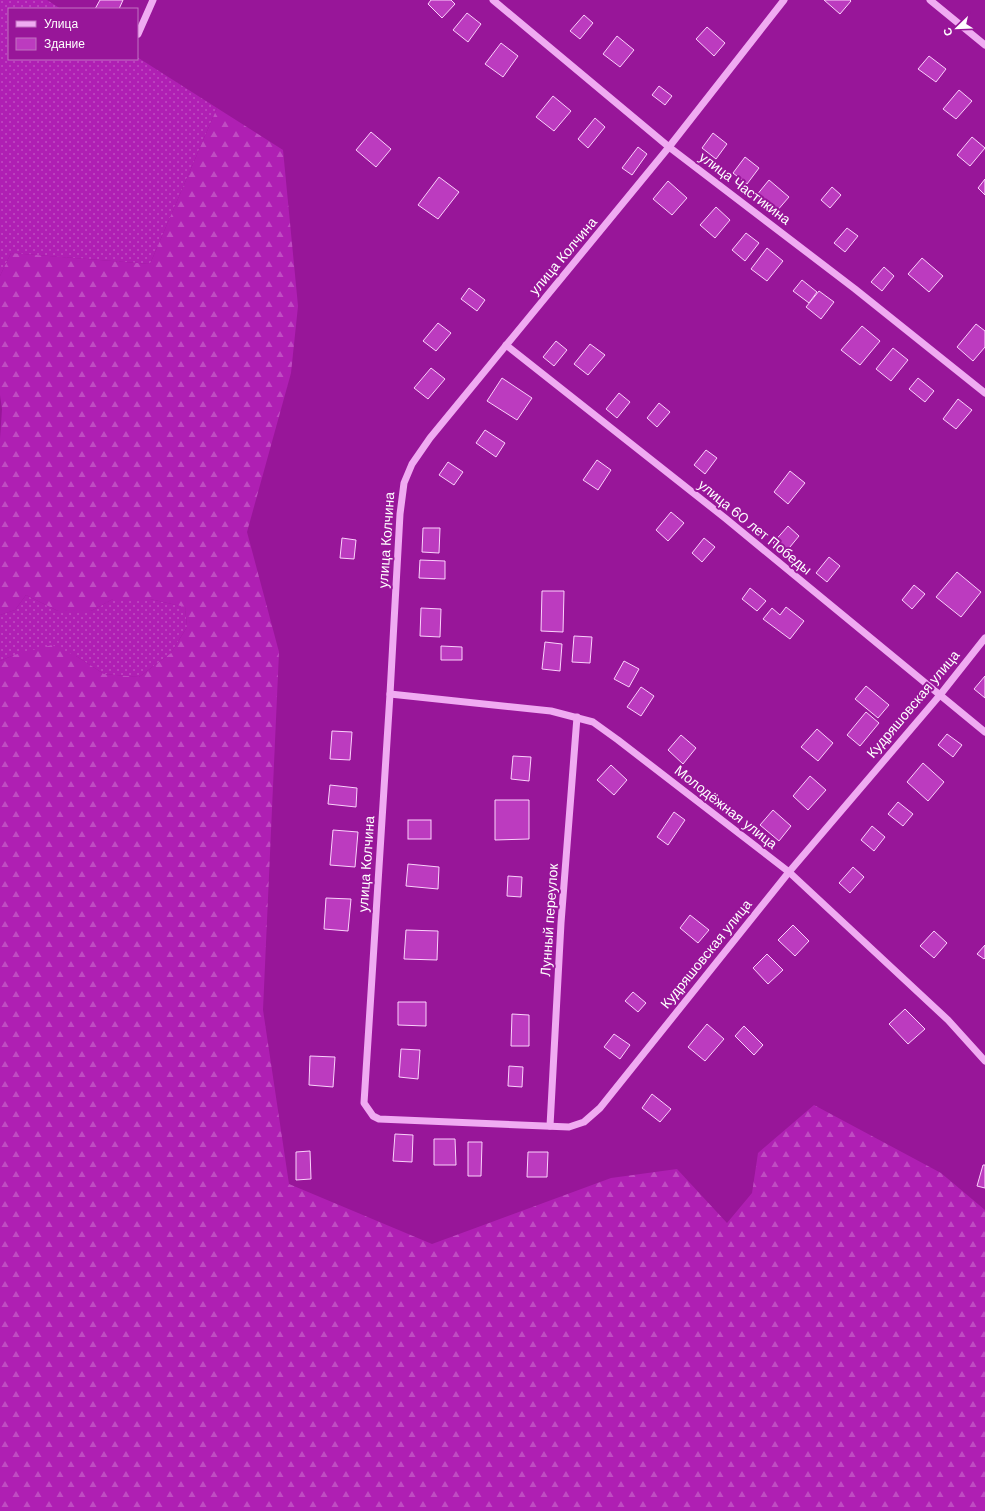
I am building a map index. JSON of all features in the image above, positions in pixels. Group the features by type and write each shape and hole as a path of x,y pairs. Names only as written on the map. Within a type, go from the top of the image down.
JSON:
{"street":[{"path":"138,34 153,0"},
{"name":"улица Частикина","path":"493,0 669,147 855,289 985,393"},
{"name":"улица Колчина","path":"372,1116 364,1103 400,514 404,483 412,464 430,438 669,147 784,0"},
{"path":"930,0 985,45"},
{"name":"улица 60 лет Победы","path":"506,345 725,518 985,732"},
{"name":"Кудряшовская улица","path":"372,1116 379,1119 568,1127 584,1122 600,1108 789,872 940,695 985,638"},
{"name":"Молодёжная улица","path":"390,694 551,711 593,722 789,872 948,1020 985,1061"},
{"name":"Лунный переулок","path":"550,1126 561,924 577,717"}],"green space":[{"path":"0,0 47,0 59,8 8,8 8,60 138,60 138,58 217,108 150,264 11,253 0,276"},
{"path":"217,108 283,150 298,306 291,373 247,532 279,652 263,1010 289,1184 432,1244 611,1178 677,1169 727,1223 752,1193 758,1153 814,1105 941,1173 985,1210 985,1511 0,1511 0,661 14,655 52,645 76,656 104,674 139,677 171,653 187,627 185,607 150,599 113,599 91,611 58,611 26,595 15,610 0,615 0,439 2,409 0,395 0,276 11,253 150,264"},
{"path":"26,595 58,611 91,611 113,599 150,599 185,607 187,627 171,653 139,677 104,674 76,656 14,655 0,661 0,615 15,610"}],"building":[{"path":"100,0 123,0 119,8 96,8"},
{"path":"431,0 451,0 455,4 442,18 428,4"},
{"path":"824,0 850,0 851,1 840,14"},
{"path":"467,13 481,24 468,42 453,30"},
{"path":"584,15 593,23 580,39 570,31"},
{"path":"707,27 725,43 714,56 696,39"},
{"path":"617,36 634,50 620,67 603,54"},
{"path":"501,43 518,56 503,77 485,64"},
{"path":"929,56 946,69 936,82 918,69"},
{"path":"659,86 672,96 665,105 652,95"},
{"path":"959,90 972,101 956,119 943,109"},
{"path":"553,96 571,111 554,131 536,117"},
{"path":"595,118 605,127 588,148 578,139"},
{"path":"371,132 391,149 376,167 356,150"},
{"path":"713,133 727,144 716,159 702,148"},
{"path":"972,137 985,148 970,166 957,155"},
{"path":"638,147 647,154 632,175 622,168"},
{"path":"745,157 759,168 747,184 733,173"},
{"path":"439,177 459,192 438,219 418,205"},
{"path":"985,179 985,195 978,188"},
{"path":"769,180 789,197 776,212 756,196"},
{"path":"668,181 687,198 672,215 653,199"},
{"path":"832,187 841,195 830,208 821,200"},
{"path":"716,207 730,220 715,238 700,225"},
{"path":"847,228 858,236 845,252 834,243"},
{"path":"746,233 759,243 745,261 732,250"},
{"path":"767,248 783,261 767,281 751,269"},
{"path":"922,258 943,276 929,292 908,274"},
{"path":"884,267 894,276 882,291 871,282"},
{"path":"802,280 817,292 809,303 793,291"},
{"path":"469,288 485,300 477,311 461,299"},
{"path":"819,291 834,302 821,319 806,307"},
{"path":"438,323 451,333 436,351 423,341"},
{"path":"976,324 985,331 985,347 973,361 957,347"},
{"path":"862,326 880,341 860,365 841,350"},
{"path":"556,341 567,350 554,366 543,357"},
{"path":"590,344 605,355 588,375 574,364"},
{"path":"893,348 908,360 891,381 876,369"},
{"path":"431,368 445,379 428,399 414,388"},
{"path":"502,378 532,398 517,420 487,401"},
{"path":"918,378 934,391 925,402 909,389"},
{"path":"619,393 630,402 617,418 606,409"},
{"path":"958,399 972,410 956,429 943,419"},
{"path":"659,403 670,412 657,427 647,418"},
{"path":"485,430 505,443 496,457 476,443"},
{"path":"706,450 717,458 705,474 694,465"},
{"path":"597,460 611,470 598,490 583,480"},
{"path":"448,462 463,472 454,485 439,475"},
{"path":"790,471 805,483 788,504 774,492"},
{"path":"671,512 684,523 668,541 656,530"},
{"path":"788,526 799,536 785,553 773,543"},
{"path":"423,528 440,528 439,553 422,552"},
{"path":"342,538 356,540 354,559 340,558"},
{"path":"704,538 715,547 702,562 692,553"},
{"path":"829,557 840,566 827,582 816,573"},
{"path":"420,560 445,561 445,579 419,578"},
{"path":"957,572 981,592 961,617 936,597"},
{"path":"914,585 925,594 912,609 902,600"},
{"path":"750,588 766,601 757,611 742,599"},
{"path":"542,591 564,591 563,632 541,631"},
{"path":"786,607 804,621 790,639 763,619 772,608 780,615"},
{"path":"421,608 441,609 440,637 420,636"},
{"path":"574,636 592,637 590,663 572,662"},
{"path":"545,642 562,644 560,671 542,669"},
{"path":"441,646 462,647 462,660 441,660"},
{"path":"624,661 639,669 629,687 614,679"},
{"path":"985,676 985,698 974,689"},
{"path":"866,686 889,705 878,718 855,699"},
{"path":"641,687 654,696 641,716 627,707"},
{"path":"866,712 879,723 860,746 847,735"},
{"path":"817,729 833,743 818,761 801,747"},
{"path":"332,731 352,732 350,760 330,759"},
{"path":"947,734 962,745 953,757 938,745"},
{"path":"681,735 696,748 683,764 668,750"},
{"path":"513,756 531,757 529,781 511,779"},
{"path":"923,763 944,782 928,801 907,782"},
{"path":"611,765 627,780 614,795 597,780"},
{"path":"810,776 826,790 808,810 793,796"},
{"path":"330,785 357,788 356,807 328,804"},
{"path":"495,800 529,800 529,839 495,840"},
{"path":"898,802 913,814 903,826 888,814"},
{"path":"773,810 791,826 779,841 760,825"},
{"path":"674,812 685,820 668,845 657,837"},
{"path":"408,820 431,820 431,839 408,839"},
{"path":"872,826 885,837 874,851 861,840"},
{"path":"333,830 358,832 355,867 330,865"},
{"path":"408,864 439,867 438,889 406,886"},
{"path":"853,867 864,877 850,893 839,883"},
{"path":"508,876 522,877 521,897 507,896"},
{"path":"326,898 351,899 348,931 324,929"},
{"path":"690,915 709,930 698,943 680,928"},
{"path":"793,925 809,941 795,956 778,940"},
{"path":"406,930 438,931 437,960 404,959"},
{"path":"934,931 947,943 934,958 920,946"},
{"path":"985,945 985,958 984,959 977,954"},
{"path":"767,954 783,970 768,984 753,968"},
{"path":"633,992 646,1003 638,1012 625,1001"},
{"path":"398,1002 426,1002 426,1026 398,1025"},
{"path":"905,1009 925,1029 908,1044 889,1024"},
{"path":"512,1014 529,1015 529,1046 511,1046"},
{"path":"707,1024 724,1039 705,1061 688,1047"},
{"path":"744,1026 763,1045 754,1055 735,1036"},
{"path":"614,1034 630,1045 620,1059 604,1047"},
{"path":"401,1049 420,1050 418,1079 399,1077"},
{"path":"310,1056 335,1057 333,1087 309,1085"},
{"path":"509,1066 523,1067 522,1087 508,1086"},
{"path":"652,1094 671,1109 660,1122 642,1108"},
{"path":"395,1134 413,1135 412,1162 393,1161"},
{"path":"434,1139 455,1139 456,1165 434,1165"},
{"path":"468,1142 482,1142 481,1176 468,1176"},
{"path":"310,1151 311,1179 296,1180 296,1152"},
{"path":"528,1152 548,1152 547,1177 527,1177"},
{"path":"983,1165 985,1165 985,1188 977,1186"}]}
